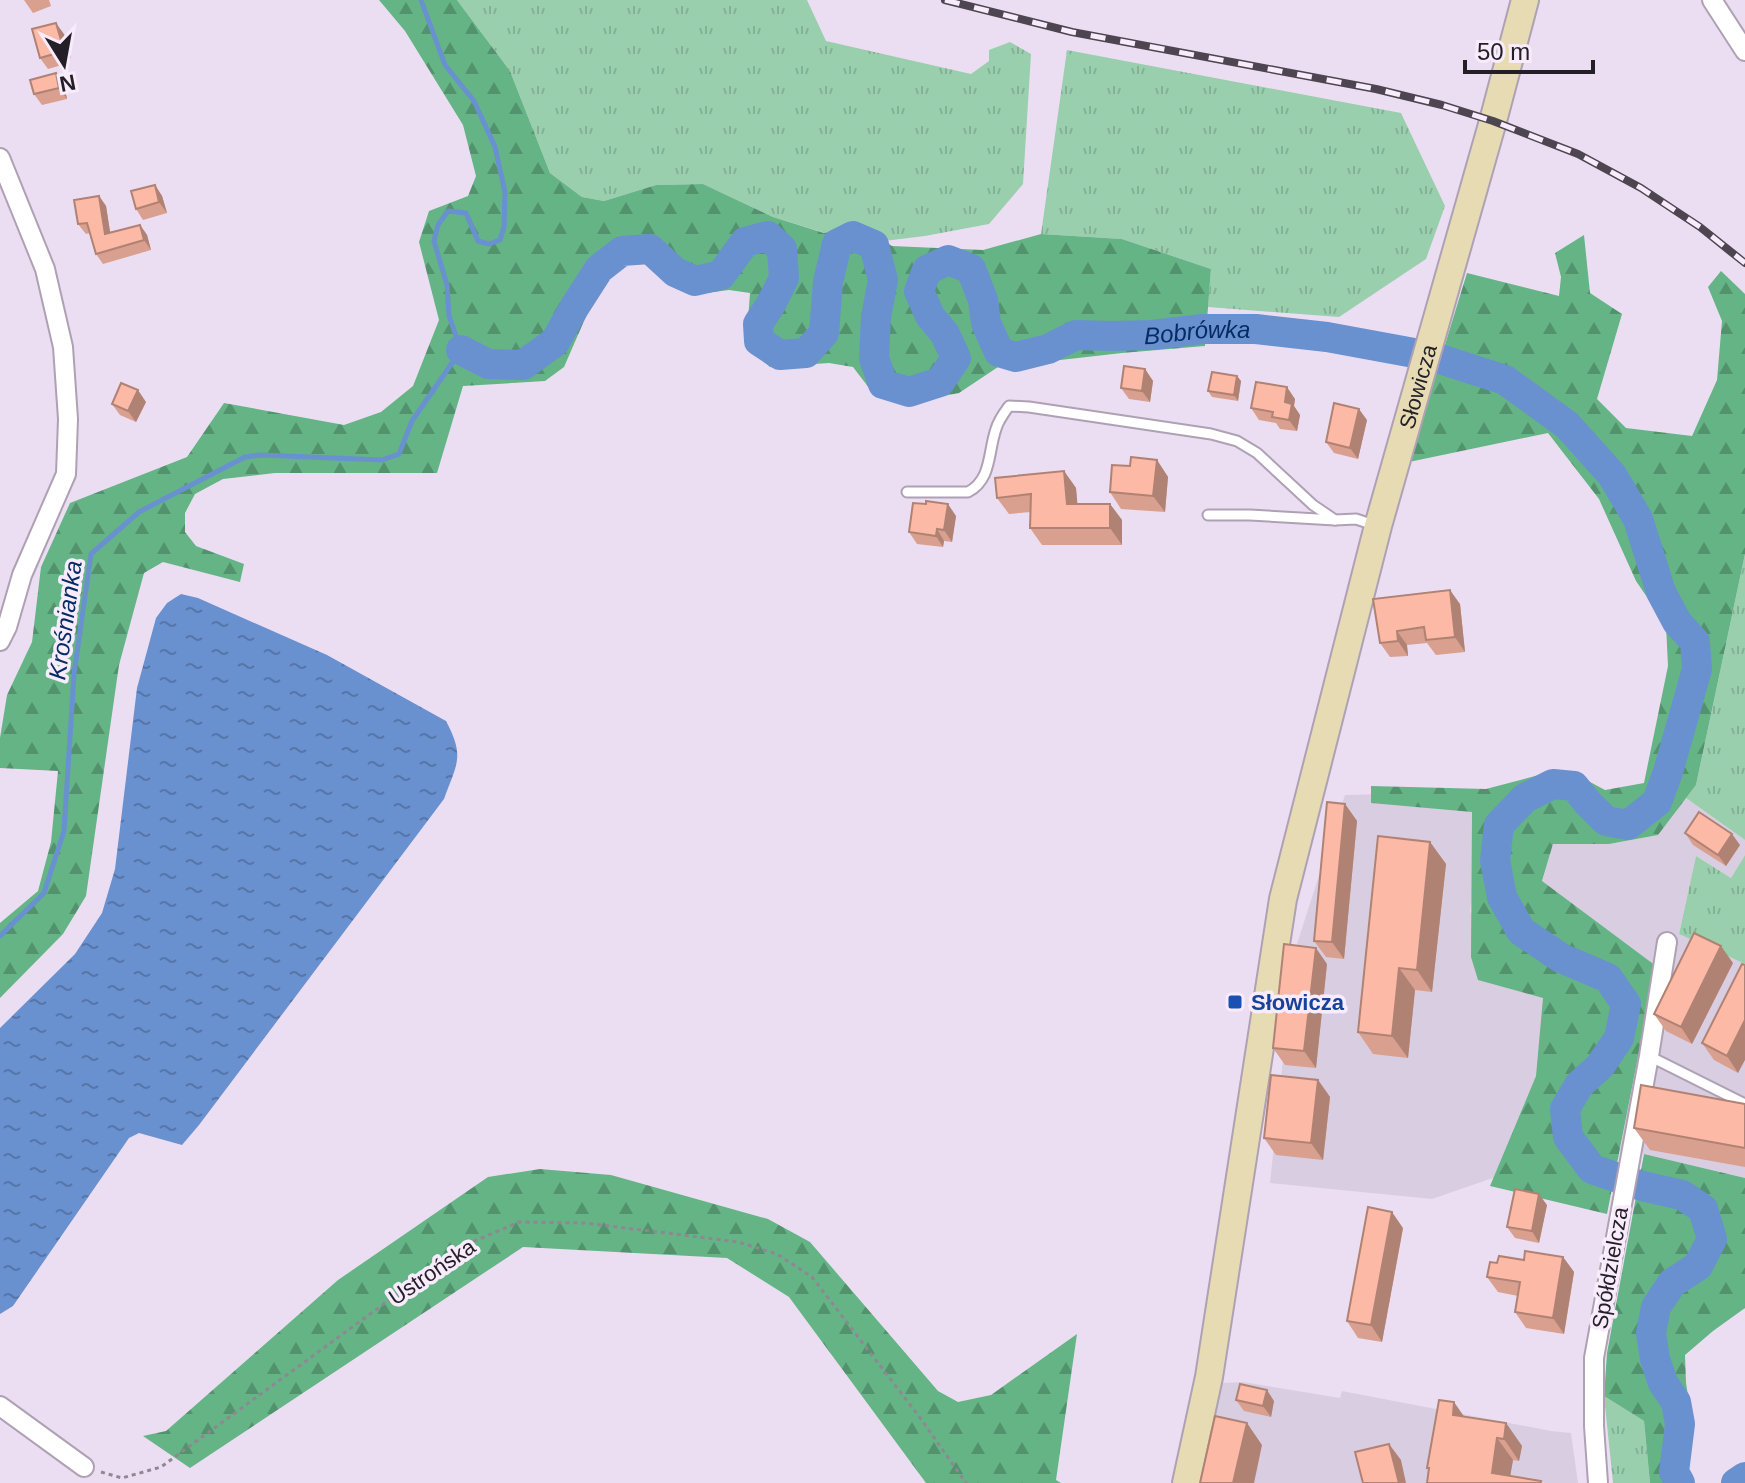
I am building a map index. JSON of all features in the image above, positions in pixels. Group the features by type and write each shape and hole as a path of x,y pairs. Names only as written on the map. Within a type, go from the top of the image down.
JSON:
{"street":[{"name":"Słowicza","path":"1186,1483 1209,1377 1283,899 1378,526 1525,0"},
{"path":"1712,0 1745,51"},
{"path":"0,158 45,269 63,347 68,419 66,474 22,575 0,641"},
{"name":"Spółdzielcza","path":"1598,1483 1594,1358 1667,942"},
{"path":"0,1406 84,1467"}],"lane":[{"path":"907,492 968,492 977,487 986,474 996,426 1009,406 1029,407 1237,441 1257,453 1313,505 1335,520"},
{"path":"1208,515 1356,519 1378,526"},
{"path":"1649,1056 1745,1104"}],"path":[{"name":"Ustrońska","path":"84,1467 122,1478 161,1467 463,1246 519,1222 586,1223 738,1242 777,1254 812,1277 966,1483"}],"shaded area":[{"path":"1385,794 1482,805 1470,912 1577,1010 1542,1161 1432,1199 1270,1183 1294,953 1345,795"},
{"path":"1686,798 1745,840 1745,855 1731,878 1696,856 1679,934 1745,964 1745,1178 1620,1150 1655,966 1542,882 1553,844 1609,844 1657,835"},
{"path":"1243,1382 1340,1398 1342,1391 1571,1433 1578,1483 1197,1483 1221,1383"}],"green space":[{"path":"379,0 457,0 510,71 550,173 582,197 604,201 656,185 703,184 773,217 824,233 861,227 892,246 983,250 1041,234 1122,239 1211,269 1205,346 998,367 959,393 902,404 876,397 853,367 829,363 770,367 754,353 747,334 750,293 729,290 706,293 681,286 648,259 626,261 605,273 564,367 545,381 463,386 437,473 275,473 223,479 195,494 185,513 185,532 196,546 244,564 240,582 163,562 144,573 119,665 86,896 63,934 0,998 0,923 38,891 51,842 58,771 0,768 0,738 7,695 32,642 41,567 70,503 187,457 224,403 344,425 381,412 413,386 439,320 419,242 429,211 468,196 476,176 463,125 405,31"},
{"path":"457,0 807,0 826,41 971,74 989,61 989,50 1010,42 1031,54 1023,184 989,224 884,241 861,227 825,233 773,217 703,184 656,185 604,201 582,197 550,173 510,71"},
{"path":"1067,50 1401,113 1445,206 1426,259 1339,317 1208,307 1211,269 1122,239 1041,234"},
{"path":"1584,235 1590,293 1622,314 1597,399 1626,428 1692,436 1717,380 1722,321 1708,287 1721,271 1745,294 1745,554 1696,785 1658,835 1609,844 1553,844 1542,881 1656,966 1607,1214 1490,1186 1536,1076 1543,998 1478,980 1471,957 1472,812 1371,803 1371,786 1486,789 1550,772 1577,775 1605,790 1644,783 1668,666 1666,625 1636,581 1599,499 1548,433 1409,462 1467,273 1559,296 1561,277 1555,253"},
{"path":"1745,554 1745,840 1686,798 1696,785"},
{"path":"1745,855 1745,964 1679,934 1696,856 1731,878"},
{"path":"1644,1154 1745,1178 1745,1308 1685,1355 1693,1427 1688,1474 1693,1483 1650,1483 1644,1421 1604,1396 1607,1353"},
{"path":"540,1169 611,1175 768,1219 810,1242 938,1391 958,1402 991,1395 1077,1334 1056,1480 1061,1483 926,1483 789,1297 727,1258 523,1247 190,1468 143,1436 166,1431 338,1280 488,1177"},
{"path":"1604,1396 1644,1421 1650,1483 1613,1483"}],"water":[{"path":"181,594 198,598 327,655 446,721 456,743 455,768 444,799 199,1125 182,1145 139,1133 129,1138 13,1306 0,1314 0,1028 75,954 102,913 115,869 137,688 156,618 167,603"}],"building":[{"path":"56,23 63,47 60,47 61,52 40,58 32,29"},
{"path":"56,73 59,88 34,94 30,80"},
{"path":"155,185 159,202 136,209 131,191"},
{"path":"99,196 105,234 140,225 144,240 96,254 87,223 78,224 74,200"},
{"path":"1124,366 1145,369 1142,391 1121,388"},
{"path":"1212,372 1237,376 1234,395 1208,391"},
{"path":"1256,382 1287,387 1285,402 1292,404 1289,420 1272,417 1273,412 1251,408"},
{"path":"121,383 138,390 128,411 112,404"},
{"path":"1334,403 1359,409 1350,448 1326,442"},
{"path":"1131,457 1157,460 1153,496 1110,492 1112,465 1130,466"},
{"path":"1064,471 1067,504 1110,504 1110,528 1030,528 1031,494 997,498 995,478"},
{"path":"926,501 948,504 944,530 937,529 936,536 909,532 913,503 926,504"},
{"path":"1450,590 1455,637 1426,640 1424,627 1397,631 1398,641 1380,643 1373,599"},
{"path":"1327,802 1345,804 1332,942 1314,941"},
{"path":"1699,812 1732,834 1718,855 1685,833"},
{"path":"1378,836 1430,842 1417,970 1399,968 1392,1036 1358,1032"},
{"path":"1694,933 1721,946 1681,1027 1654,1014"},
{"path":"1284,944 1316,948 1304,1051 1273,1048"},
{"path":"1742,964 1745,965 1745,1020 1727,1056 1702,1043"},
{"path":"1271,1075 1318,1080 1311,1143 1264,1138"},
{"path":"1641,1085 1745,1104 1745,1148 1634,1128"},
{"path":"1515,1189 1539,1194 1532,1231 1507,1227"},
{"path":"1368,1207 1392,1212 1371,1325 1347,1321"},
{"path":"1525,1251 1563,1257 1553,1318 1515,1312 1520,1282 1487,1277 1490,1262 1497,1263 1499,1256 1524,1260"},
{"path":"1240,1384 1267,1390 1263,1406 1236,1400"},
{"path":"1439,1400 1454,1402 1453,1415 1506,1423 1504,1439 1497,1438 1492,1473 1540,1483 1427,1483"},
{"path":"1215,1416 1247,1423 1233,1483 1200,1483"},
{"path":"1389,1444 1399,1483 1363,1483 1355,1452"}],"waterway":[{"name":"Krośnianka","path":"0,936 44,893 64,831 74,674 91,554 139,512 245,457 382,460 399,454 412,421 461,350 449,316 447,285 434,241 438,225 448,211 466,213 478,241 489,244 500,240 504,227 505,192 495,147 474,101 445,65 421,0"},
{"name":"Bobrówka","path":"461,350 488,364 523,365 555,342 599,269 622,251 650,249 675,272 695,281 721,275 745,242 768,236 782,249 784,278 758,324 759,341 780,355 806,353 824,333 828,282 837,244 853,236 874,245 883,280 876,317 874,358 883,384 909,392 940,382 956,358 945,334 930,316 919,291 927,270 948,260 971,269 983,300 986,323 999,352 1016,357 1048,349 1076,335 1152,335 1203,329 1256,329 1327,337 1440,359 1505,380 1567,425 1612,475 1638,519 1661,592 1677,622 1695,642 1697,669 1657,802 1628,825 1606,821 1574,786 1553,784 1525,798 1499,825 1495,860 1502,897 1521,931 1561,958 1608,978 1626,1004 1619,1038 1600,1066 1579,1085 1565,1109 1568,1137 1592,1169 1642,1186 1682,1195 1703,1209 1712,1239 1698,1266 1672,1283 1656,1307 1651,1333 1663,1383 1676,1402 1680,1424 1674,1472 1680,1483"},
{"name":"Bobrówka","path":"1736,1483 1745,1477"}],"railway":[{"path":"945,0 1072,32 1376,89 1493,121 1578,154 1641,188 1700,227 1745,263"}],"place":[{"name":"Słowicza","path":"1235,1002"}]}
